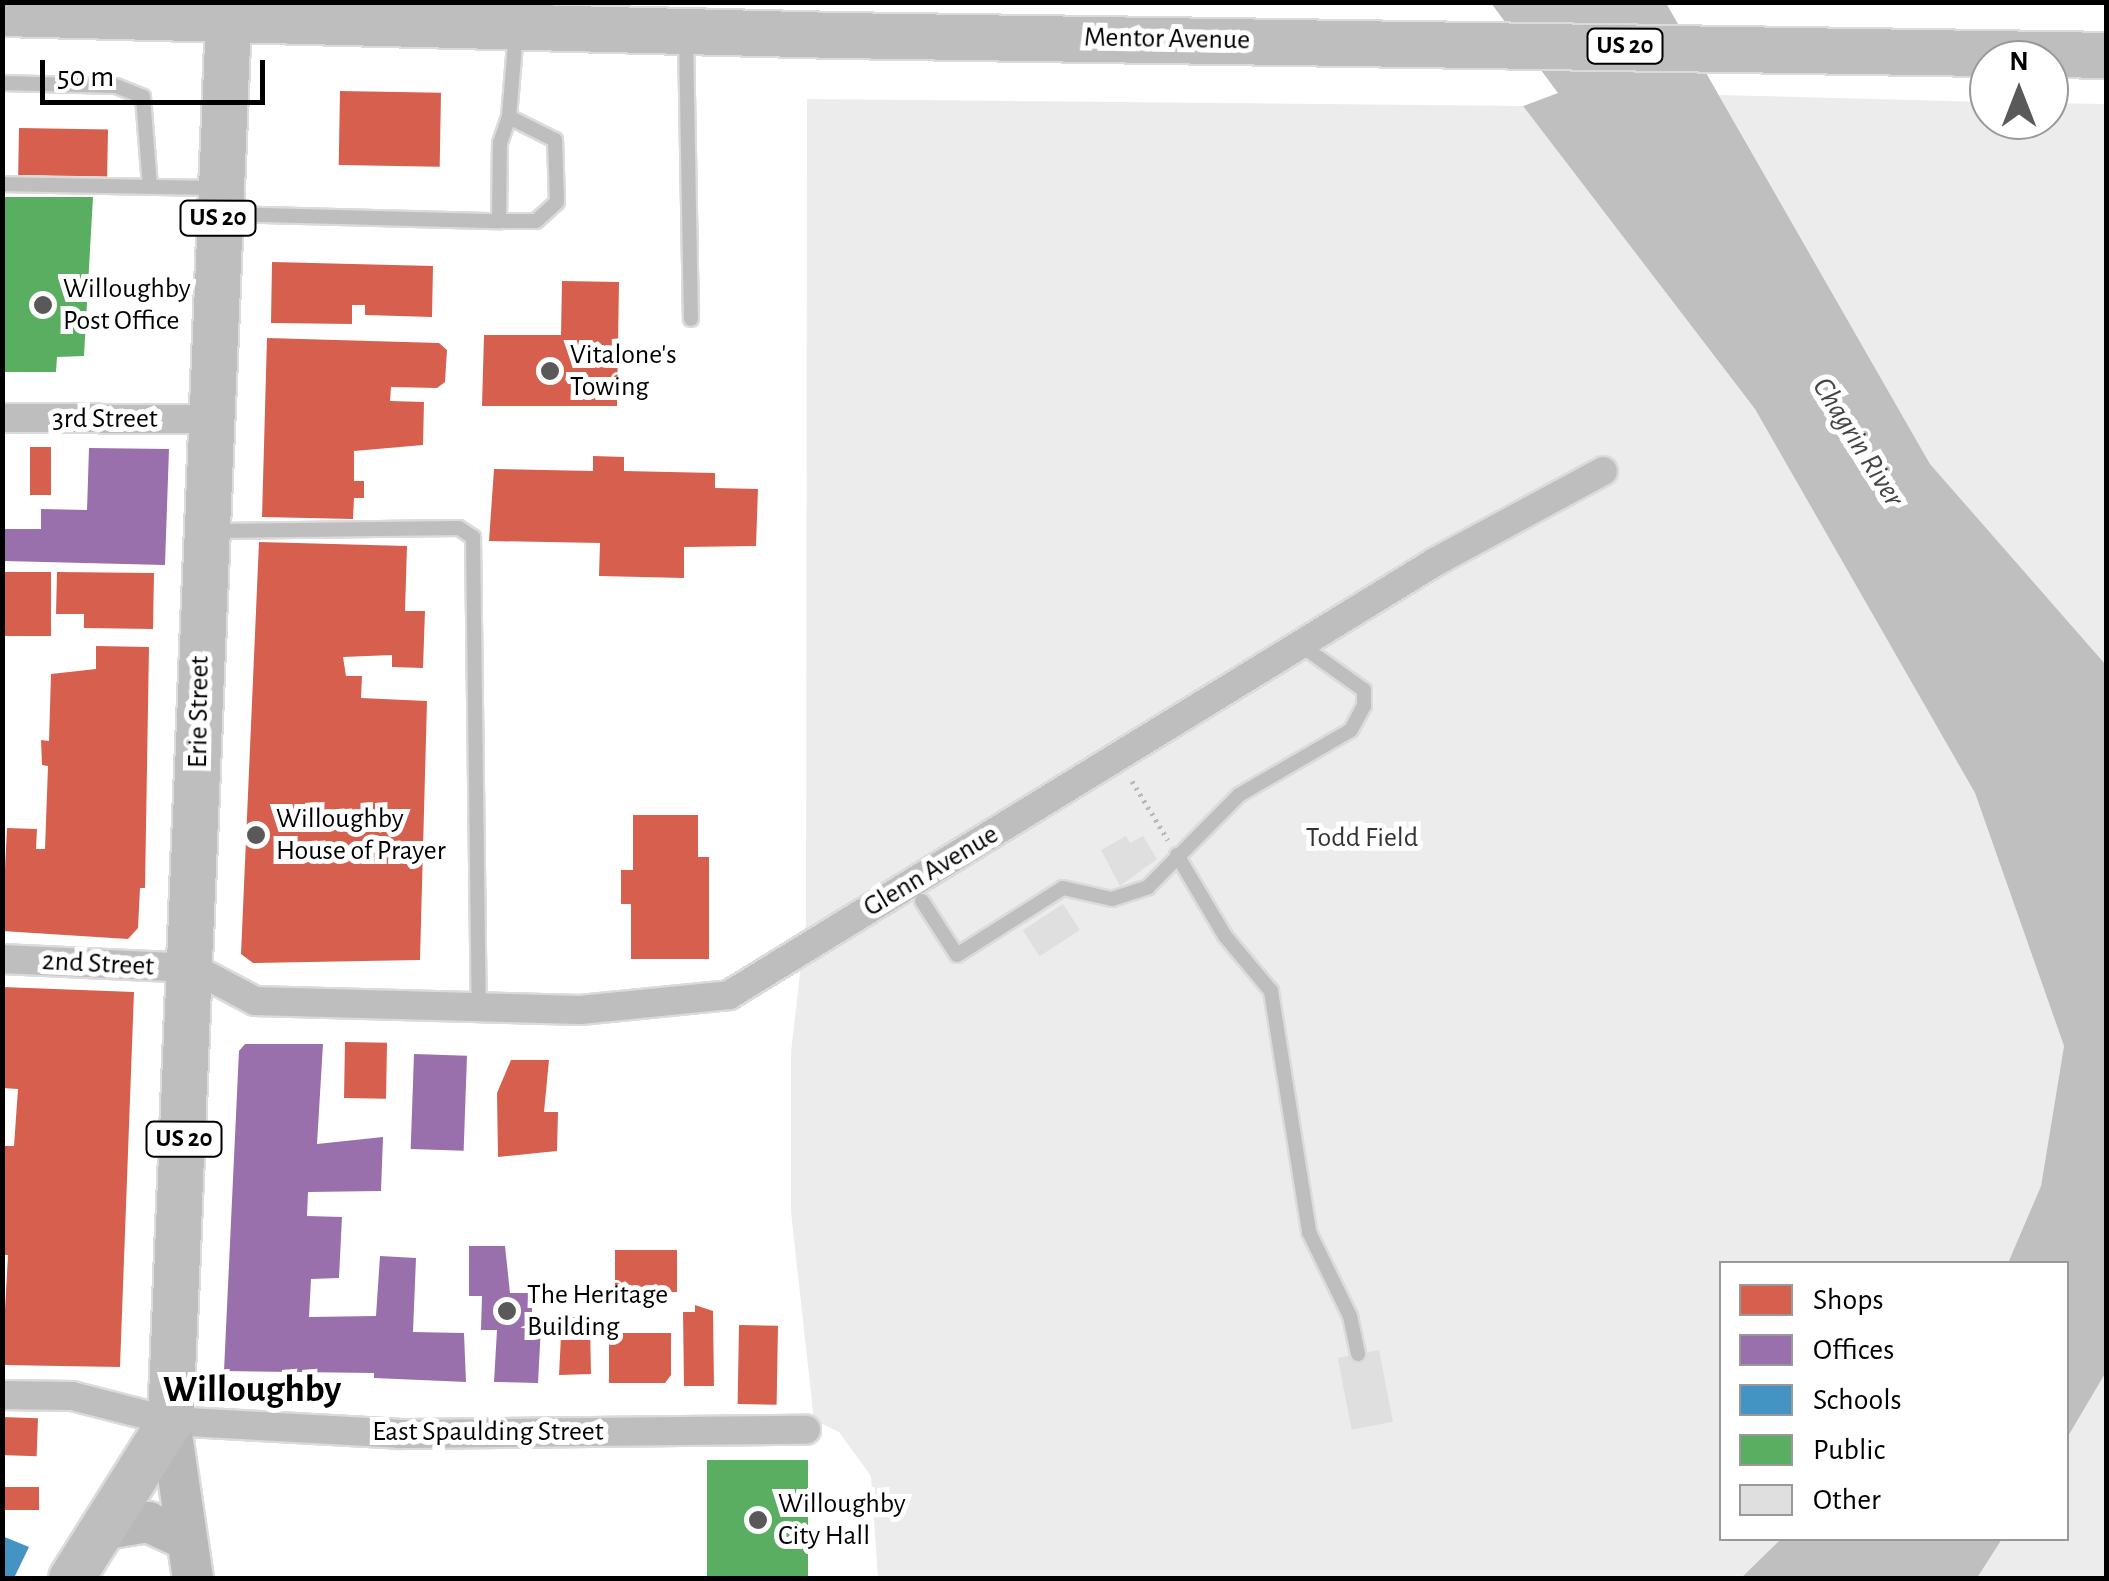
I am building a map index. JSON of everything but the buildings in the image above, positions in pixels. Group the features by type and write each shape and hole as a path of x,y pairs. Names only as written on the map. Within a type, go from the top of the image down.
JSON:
{"main road":[{"name":"Erie Street","path":"170,1421 192,968 208,419 228,10"},
{"name":"Mentor Avenue","path":"2,13 468,13 517,25 686,30 2106,54"},
{"name":"US 20","path":"71,1578 170,1421"},
{"path":"170,1421 190,1559"},
{"path":"100,1530 148,1522 190,1559"}],"street":[{"name":"3rd Street","path":"2,418 208,419"},
{"name":"Glenn Avenue","path":"192,968 254,1000 580,1010 728,995 1435,562 1603,471"},
{"name":"2nd Street","path":"2,959 192,968"},
{"name":"East Spaulding Street","path":"2,1395 72,1396 170,1421 399,1434 806,1430"}],"lane":[{"path":"499,222 500,143 509,117 517,25"},
{"path":"686,30 691,319"},
{"path":"2,83 116,86 142,98 150,185"},
{"path":"2,184 150,185 218,201 536,222 557,202 555,140 509,117"},
{"path":"204,530 459,528 474,536 479,1006"},
{"path":"922,901 957,955 1063,888 1112,899 1130,896 1240,795 1351,730 1364,706 1364,690 1302,646"},
{"path":"1178,855 1225,936 1271,991 1308,1232 1350,1316 1358,1354"}],"path":[{"path":"1117,758 1178,855"}],"green space":[{"path":"1719,95 1969,101 1969,140 2069,140 2069,103 2106,104 2106,665 1930,464"},
{"name":"Todd Field","path":"807,99 1523,106 1755,409 1975,793 2064,1046 2041,1186 2009,1261 1719,1261 1719,1541 1779,1541 1741,1578 878,1578 871,1476 839,1432 814,1420 791,1212 791,1052 806,922"},
{"path":"2106,1372 2106,1578 1977,1578 2001,1541 2069,1541 2069,1435"}],"water":[{"name":"Chagrin River","path":"1491,3 1666,3 1930,464 2106,665 2106,1372 2069,1435 2069,1261 2009,1261 2041,1186 2064,1046 1975,793 1755,409 1523,106 1558,93"},
{"path":"1778,1541 2001,1541 1977,1578 1741,1578"}],"place":[{"name":"Willoughby Post Office","path":"43,305"},
{"name":"Vitalone's Towing","path":"550,371"},
{"name":"Willoughby House of Prayer","path":"256,835"},
{"name":"The Heritage Building","path":"507,1311"},
{"name":"Willoughby City Hall","path":"758,1520"}],"district":[{"name":"Willoughby","path":"252,1391"}]}
